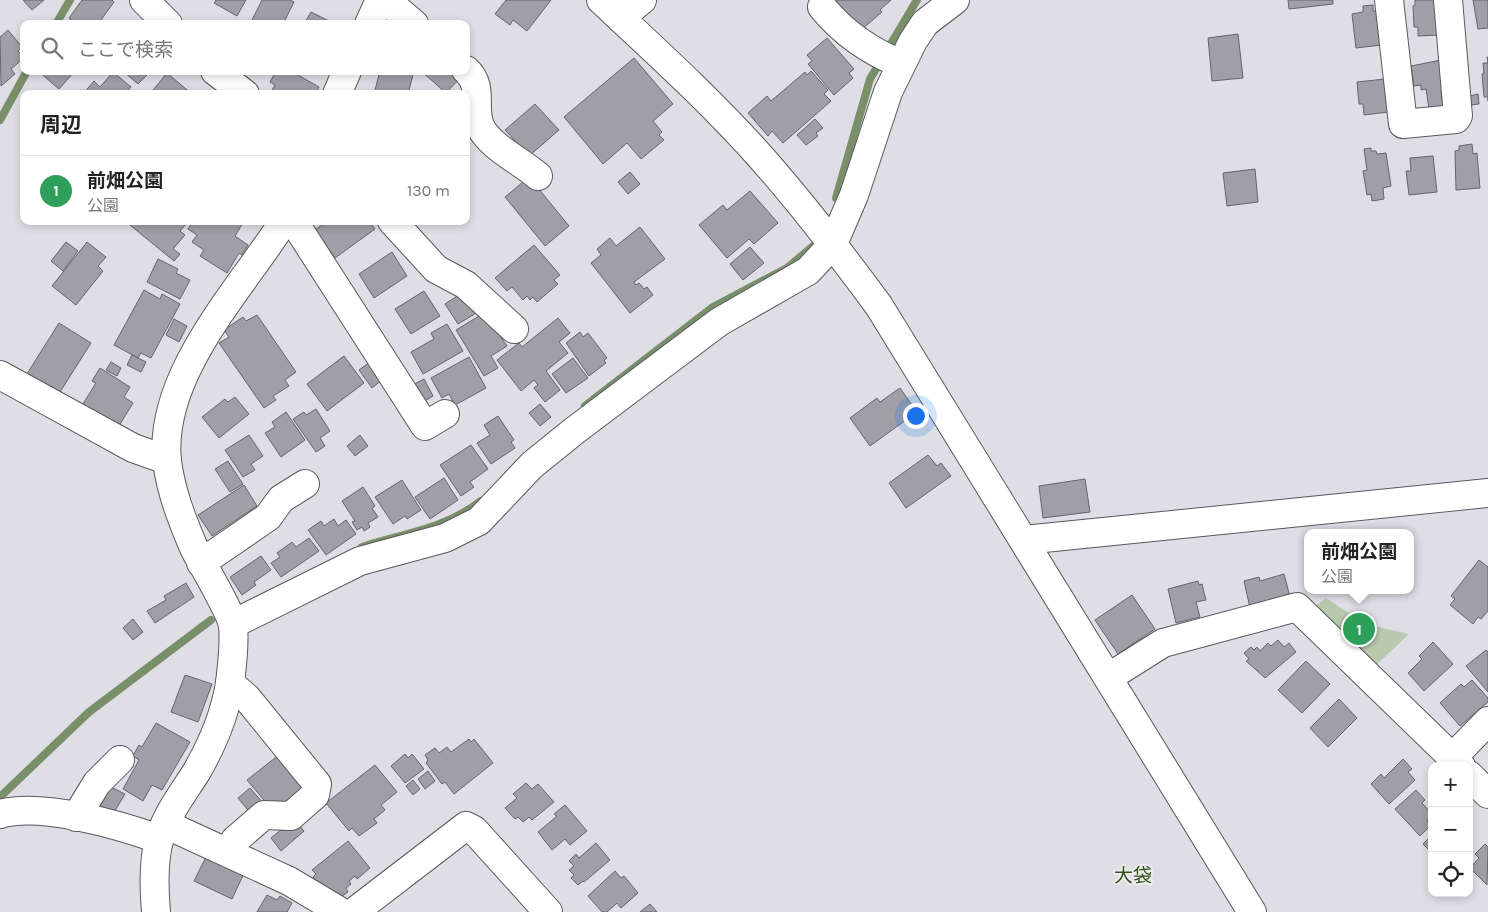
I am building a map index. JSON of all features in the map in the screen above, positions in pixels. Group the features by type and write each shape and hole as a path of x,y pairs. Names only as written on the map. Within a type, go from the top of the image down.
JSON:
{"street":[{"path":"144,0 164,20"},
{"path":"371,20 380,0"},
{"path":"386,0 409,20"},
{"path":"642,0 611,9 730,125 766,163 833,244 878,306 1109,677 1252,912"},
{"path":"233,624 360,562 445,538 479,521 532,465 574,431 719,322 808,271 833,244 854,195 868,147 888,92 901,64 925,23 955,0"},
{"path":"1389,0 1403,124 1456,119 1458,116 1448,0"},
{"path":"822,7 838,28 874,53 901,64"},
{"path":"220,75 240,90"},
{"path":"339,90 345,75"},
{"path":"469,75 478,88 477,119 482,130 490,139 538,176"},
{"path":"156,912 155,876 162,832 219,729 230,683 233,624 201,563 171,486 167,460 172,406 180,381 192,354 281,225"},
{"path":"296,225 425,426 445,414"},
{"path":"396,225 436,269 466,285 514,329"},
{"path":"0,375 133,448 167,460"},
{"path":"201,563 268,517 281,499 305,484"},
{"path":"1024,540 1488,493"},
{"path":"1109,677 1163,643 1297,607 1457,762"},
{"path":"230,683 247,698 317,784 315,795 291,816 264,816 235,840 230,853"},
{"path":"1463,762 1488,721"},
{"path":"76,817 97,783 120,760"},
{"path":"1473,778 1488,794"},
{"path":"0,814 10,811 45,811 128,829 162,832 230,853 289,881 342,912"},
{"path":"354,912 466,826 474,830 548,912"}],"green space":[{"path":"1326,598 1365,624 1409,634 1372,669 1312,609"}],"building":[{"path":"23,0 44,0 32,10"},
{"path":"82,0 112,0 114,2 101,20 72,20 69,18"},
{"path":"216,0 246,0 237,16 214,3"},
{"path":"262,0 290,0 294,2 285,20 252,20"},
{"path":"506,0 551,0 527,31 513,20 510,25 495,14"},
{"path":"830,0 891,0 880,10 882,12 861,30"},
{"path":"1288,0 1333,0 1333,4 1289,9"},
{"path":"1415,0 1437,0 1439,35 1418,36 1418,27 1414,27 1413,6 1415,5"},
{"path":"1473,0 1488,0 1488,28 1478,29"},
{"path":"1373,5 1373,11 1378,11 1382,45 1356,48 1352,14 1363,12 1363,6"},
{"path":"311,12 327,20 306,20"},
{"path":"8,30 20,45 18,51 20,53 20,61 11,69 15,74 1,86 0,37"},
{"path":"1238,34 1243,78 1212,81 1208,38"},
{"path":"827,38 854,69 849,73 853,78 834,95 808,64 812,61 807,55"},
{"path":"634,58 673,104 653,121 662,132 659,135 664,140 641,159 627,143 603,164 564,117"},
{"path":"1441,60 1445,91 1441,91 1443,107 1429,109 1426,89 1421,90 1421,85 1414,86 1411,66"},
{"path":"1483,63 1488,63 1488,97 1484,97"},
{"path":"811,71 828,90 824,94 831,101 783,143 772,131 768,136 748,113 767,96 771,101 805,72 807,75"},
{"path":"43,75 71,75 59,89"},
{"path":"110,75 117,75 131,87 128,90 86,90 94,81 100,87"},
{"path":"128,75 147,75 138,84"},
{"path":"165,75 169,75 187,90 153,90"},
{"path":"274,75 298,75 319,87 317,90 272,90 275,85 270,82"},
{"path":"379,75 413,75 409,90 375,90"},
{"path":"426,75 457,75 460,78 449,90 443,90"},
{"path":"1385,79 1388,112 1364,115 1363,104 1359,104 1357,82"},
{"path":"1478,94 1479,104 1471,105 1470,96"},
{"path":"535,104 559,130 529,156 505,130"},
{"path":"815,119 823,128 816,133 818,136 806,145 797,135"},
{"path":"1472,144 1473,154 1477,153 1480,188 1456,190 1455,151 1459,150 1459,146"},
{"path":"1371,148 1371,151 1376,151 1377,154 1386,153 1391,186 1383,188 1384,199 1372,201 1371,194 1367,195 1363,171 1367,170 1364,149"},
{"path":"1433,156 1437,192 1409,195 1406,171 1411,171 1410,158"},
{"path":"1255,169 1258,202 1227,206 1223,173"},
{"path":"630,172 640,184 628,194 618,182"},
{"path":"529,177 569,226 545,246 505,197"},
{"path":"750,191 778,223 754,244 749,239 727,258 699,225 723,205 727,210"},
{"path":"130,225 185,225 180,231 185,235 173,249 180,254 174,261"},
{"path":"190,225 242,225 235,236 248,245 242,255 239,253 227,273 200,256 204,250 192,242 197,235 188,229"},
{"path":"322,225 372,225 375,229 335,258 315,230"},
{"path":"640,227 665,259 634,282 636,285 639,283 644,289 647,287 653,295 630,313 591,263 601,255 597,249 610,238 616,246"},
{"path":"66,242 78,251 63,271 51,261"},
{"path":"87,242 106,257 98,266 103,271 76,305 52,286"},
{"path":"534,245 560,275 554,280 558,284 537,302 533,297 530,300 527,296 523,300 512,287 507,291 495,278"},
{"path":"750,247 764,263 743,280 730,264"},
{"path":"392,252 407,276 374,298 359,274"},
{"path":"158,259 178,269 176,273 190,280 180,299 147,282"},
{"path":"144,290 160,299 162,294 180,304 151,358 141,353 138,358 114,345"},
{"path":"424,291 440,316 411,334 395,309"},
{"path":"465,291 478,312 458,324 445,304"},
{"path":"484,313 507,346 491,356 498,368 484,376 456,330"},
{"path":"257,315 296,372 285,380 289,386 273,396 276,400 264,408 219,343 229,337 224,330 243,317 246,321"},
{"path":"558,318 570,333 559,342 568,353 546,371 560,390 545,402 534,388 538,385 534,380 521,391 497,360 519,343 522,347"},
{"path":"174,319 187,326 179,342 166,335"},
{"path":"59,323 91,343 60,392 57,390 53,395 25,377"},
{"path":"447,324 463,351 423,374 411,352 434,339 431,333"},
{"path":"580,332 583,337 588,333 607,358 604,360 606,363 589,376 566,343"},
{"path":"132,355 146,362 141,372 127,365"},
{"path":"344,356 364,383 327,411 307,384"},
{"path":"469,357 486,388 455,405 449,394 442,398 431,378"},
{"path":"573,358 588,378 566,393 552,374"},
{"path":"111,362 121,368 117,376 106,370"},
{"path":"370,362 383,379 372,388 359,370"},
{"path":"100,368 130,387 124,397 133,403 117,429 81,407 96,383 92,381"},
{"path":"424,379 433,396 418,405 409,387"},
{"path":"900,388 917,412 870,446 850,418 877,398 880,402"},
{"path":"235,397 249,414 219,438 202,417 225,399 228,402"},
{"path":"540,404 551,417 540,426 529,413"},
{"path":"316,409 330,431 320,438 325,446 316,452 293,419 304,412 306,415"},
{"path":"286,412 305,440 281,457 265,433 275,427 272,422"},
{"path":"498,416 514,440 511,442 515,448 491,464 477,443 490,435 484,425"},
{"path":"249,435 263,456 251,464 255,470 243,477 225,450"},
{"path":"360,435 368,446 355,456 347,446"},
{"path":"471,445 488,469 470,482 474,487 461,496 440,465"},
{"path":"928,455 937,466 941,463 951,476 906,508 889,483"},
{"path":"228,461 243,484 230,492 215,469"},
{"path":"444,478 458,500 430,519 415,497"},
{"path":"1085,479 1090,512 1043,518 1039,486"},
{"path":"402,480 421,510 407,519 405,516 393,524 375,497"},
{"path":"244,485 257,506 212,536 198,515"},
{"path":"363,487 375,506 372,508 378,517 368,523 370,527 364,531 362,527 357,530 352,522 355,521 342,501"},
{"path":"334,519 338,526 346,520 356,534 326,555 308,530 321,521 324,526"},
{"path":"309,538 319,551 281,577 271,563 280,557 277,553 292,542 296,547"},
{"path":"261,556 271,570 254,582 256,585 242,595 230,577"},
{"path":"1479,560 1488,567 1488,611 1481,619 1478,617 1473,624 1450,605 1455,599 1451,596"},
{"path":"1284,574 1290,597 1250,608 1244,581 1259,577 1260,581"},
{"path":"1198,581 1199,585 1202,584 1206,600 1196,602 1200,617 1176,623 1168,589"},
{"path":"186,583 194,597 155,623 147,611 166,600 164,596"},
{"path":"1132,595 1155,629 1118,654 1095,620"},
{"path":"133,619 143,632 133,640 123,628"},
{"path":"1278,640 1284,647 1289,643 1296,652 1265,678 1246,661 1249,659 1244,653 1251,647 1254,650 1257,647 1260,651 1268,643 1271,646"},
{"path":"1433,642 1453,664 1424,691 1408,673 1422,659 1419,656"},
{"path":"1486,650 1488,652 1488,692 1466,666"},
{"path":"1306,661 1330,684 1302,713 1278,690"},
{"path":"185,675 212,684 198,722 171,712"},
{"path":"1472,680 1488,698 1488,702 1460,726 1440,703 1461,684 1464,687"},
{"path":"1339,699 1357,718 1328,747 1310,728"},
{"path":"156,723 190,742 162,790 152,785 143,801 123,789 139,760 133,756 139,745 142,747"},
{"path":"469,739 471,742 474,739 493,763 454,794 445,782 442,784 426,763 428,760 425,755 435,748 439,753 447,747 451,752"},
{"path":"280,754 308,787 282,809 275,801 269,806 247,780"},
{"path":"405,754 408,758 412,754 424,769 405,783 391,766"},
{"path":"1403,759 1412,769 1408,772 1415,780 1389,804 1371,784 1381,774 1384,778"},
{"path":"375,765 397,792 381,805 385,810 374,819 377,823 359,836 352,828 349,831 326,803"},
{"path":"428,771 435,781 425,789 418,779"},
{"path":"413,780 420,789 413,795 406,786"},
{"path":"526,783 532,789 538,784 554,802 532,820 529,817 523,822 518,817 515,819 505,808 517,798 513,794"},
{"path":"107,785 125,794 113,814 96,804"},
{"path":"250,788 264,804 252,815 238,798"},
{"path":"1416,790 1425,800 1422,803 1428,810 1428,828 1420,836 1395,809"},
{"path":"565,805 587,831 570,845 565,839 552,850 538,832 557,816 554,814"},
{"path":"294,819 304,831 281,851 271,838"},
{"path":"1428,839 1428,849 1423,844"},
{"path":"348,841 370,868 357,879 355,876 349,881 351,884 346,888 348,892 341,897 338,894 334,897 326,886 322,889 313,877 316,874 312,870"},
{"path":"596,843 610,860 578,885 571,878 574,875 569,870 574,866 569,861 576,854 579,858"},
{"path":"1485,844 1488,847 1487,885 1473,871 1473,865 1479,858 1475,854"},
{"path":"207,855 246,869 232,899 194,881"},
{"path":"615,871 621,878 624,876 638,893 621,908 617,903 607,912 602,912 588,896"},
{"path":"267,895 277,900 280,896 292,903 287,912 257,912"},
{"path":"650,904 657,912 640,912"}],"waterway":[{"path":"58,20 70,0"},
{"path":"836,198 870,79 917,0"},
{"path":"0,120 25,75"},
{"path":"585,406 713,307 787,268 818,242"},
{"path":"362,547 439,524 481,501"},
{"path":"0,797 89,712 211,620"}],"place":[{"name":"前畑公園","path":"1359,629"}],"district":[{"name":"大袋","path":"1133,876"}]}
